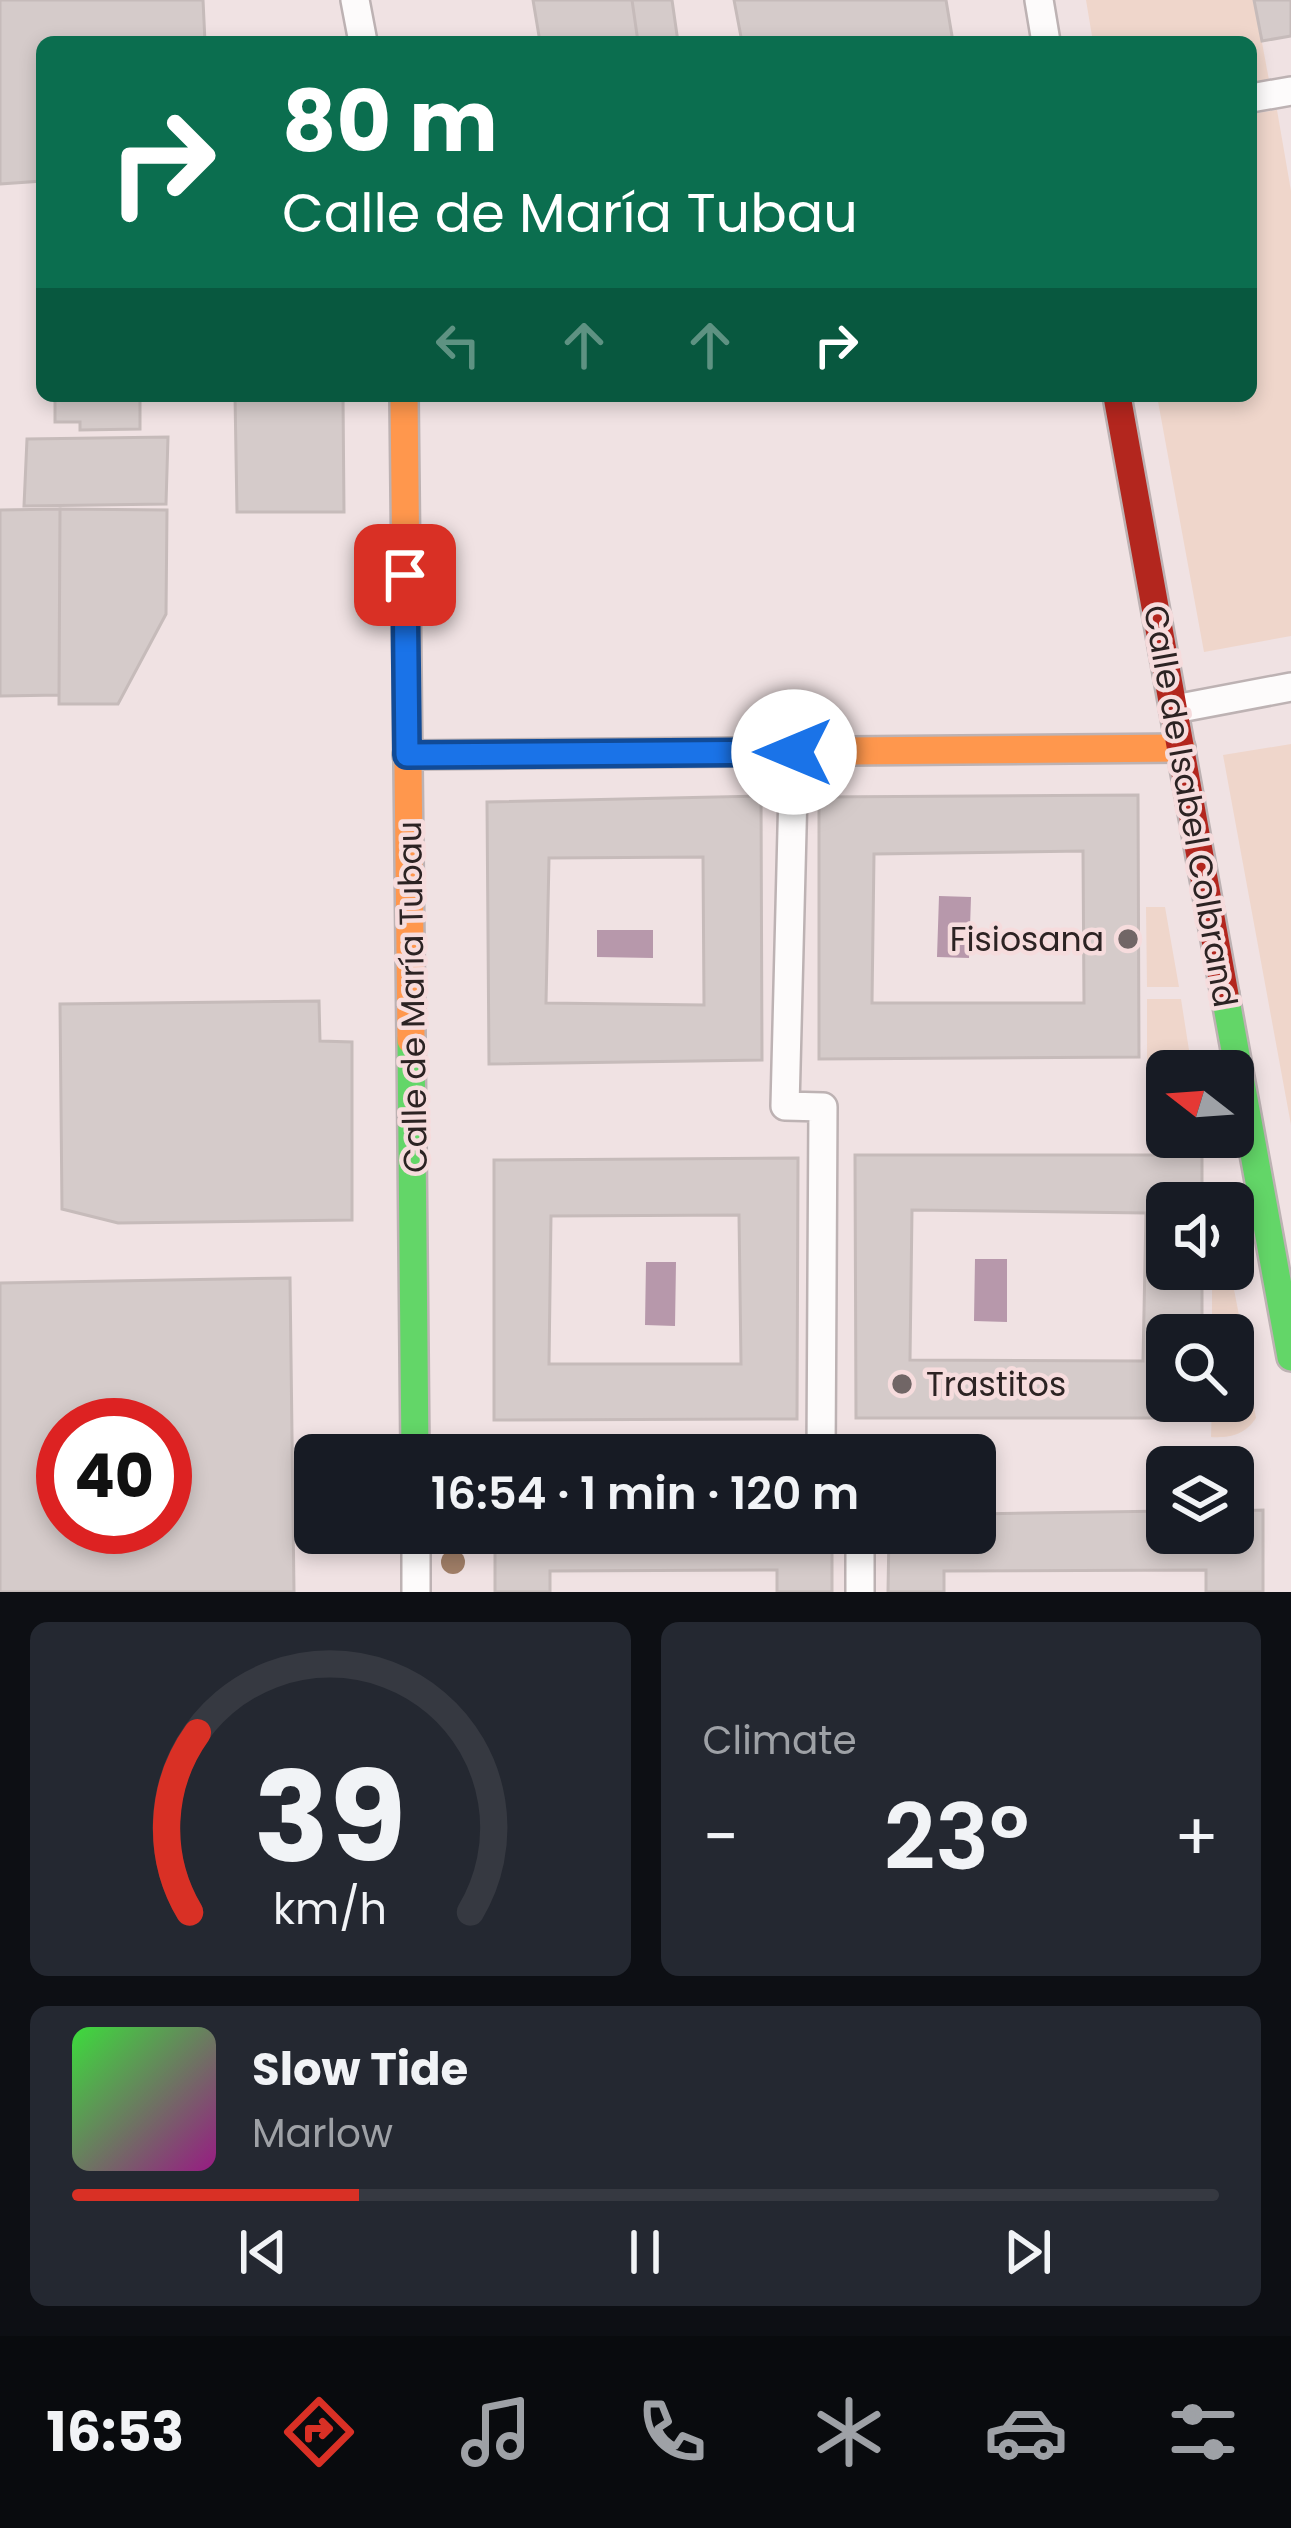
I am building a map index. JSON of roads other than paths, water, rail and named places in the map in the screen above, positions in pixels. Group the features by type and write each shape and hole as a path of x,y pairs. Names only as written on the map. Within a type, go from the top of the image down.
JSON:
{"street":[{"path":"355,0 362,36"},
{"path":"1039,0 1045,36"},
{"path":"1257,97 1291,91"},
{"name":"Calle de María Tubau","path":"404,402 416,1434"},
{"name":"Calle de Isabel Colbrand","path":"1118,402 1283,1271 1291,1357"},
{"path":"1174,709 1291,687"},
{"path":"407,755 1181,748"},
{"path":"794,752 785,1106 823,1107 821,1434"},
{"path":"416,1554 416,1592"},
{"path":"860,1554 860,1592"}],"place":[{"name":"Fisiosana","path":"1128,939"},
{"name":"Trastitos","path":"902,1384"}]}
